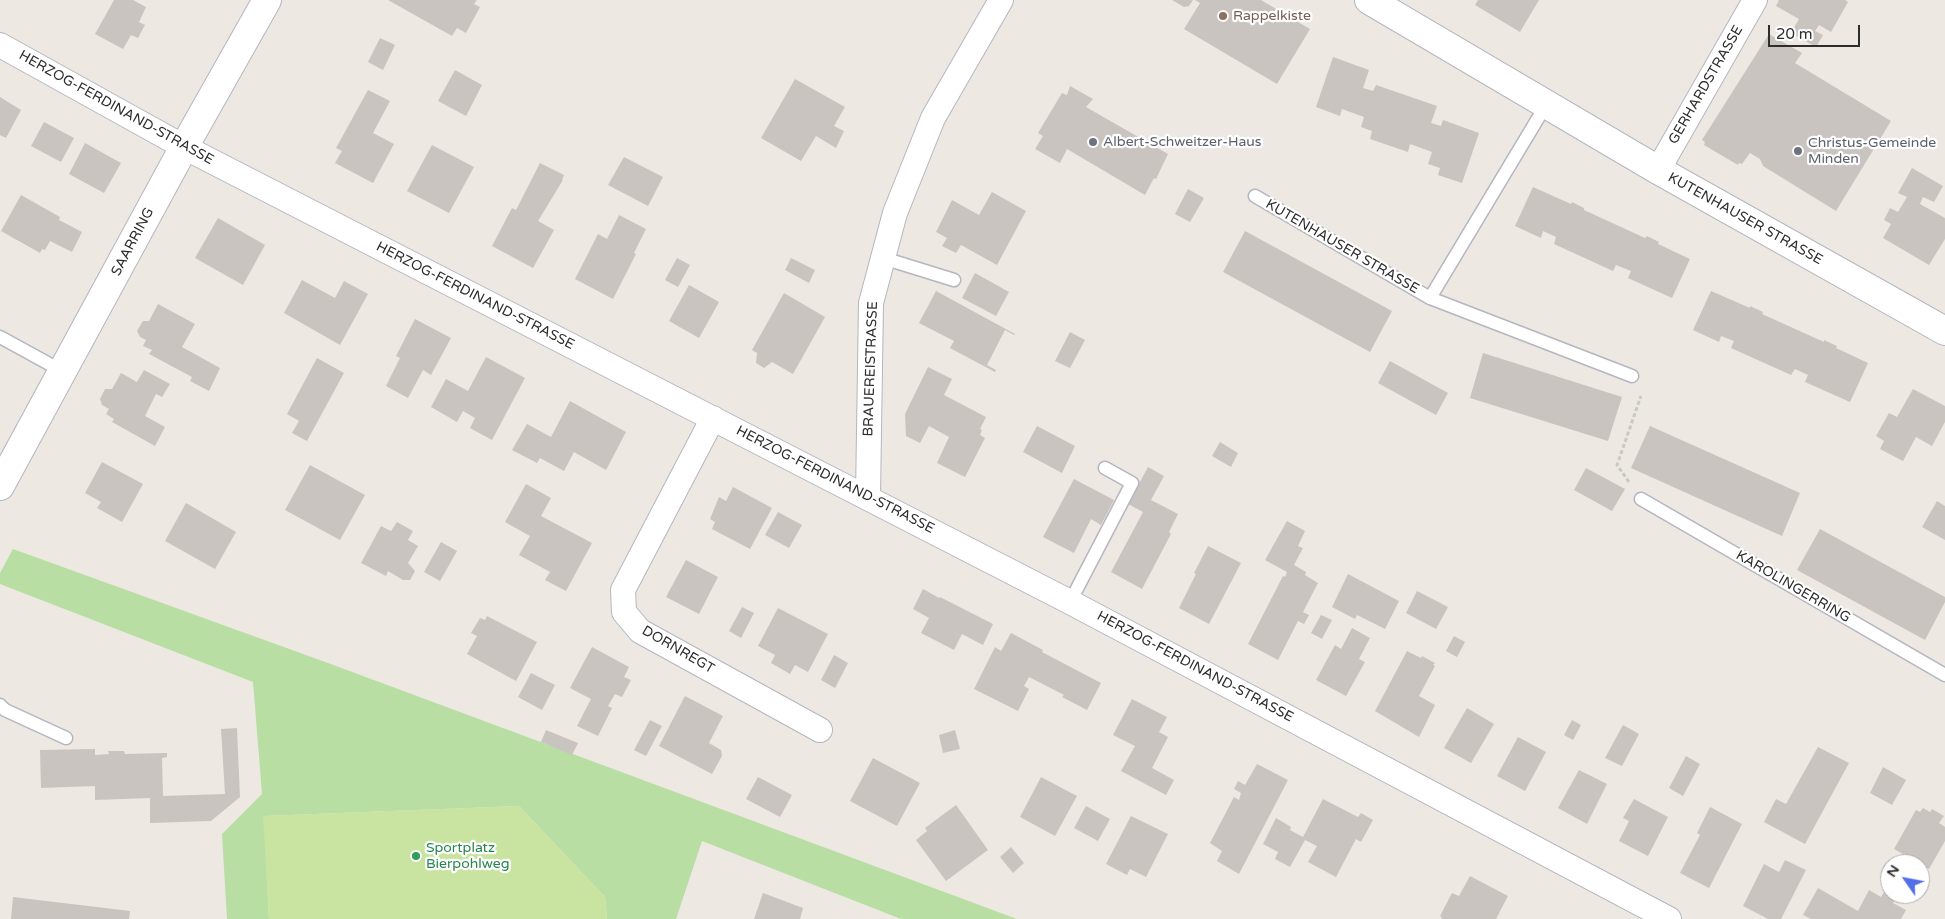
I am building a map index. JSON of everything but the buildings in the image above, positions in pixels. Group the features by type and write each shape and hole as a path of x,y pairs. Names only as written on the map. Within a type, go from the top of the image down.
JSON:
{"street":[{"name":"SAARRING","path":"0,486 184,147 268,0"},
{"name":"BRAUEREISTRASSE","path":"868,496 871,303 895,213 933,118 1001,0"},
{"name":"KUTENHAUSER STRASSE","path":"1369,0 1658,170 1945,331"},
{"name":"GERHARDSTRASSE","path":"1658,170 1754,0"},
{"name":"HERZOG-FERDINAND-STRASSE","path":"0,45 184,147 868,496 1669,919"},
{"name":"DORNREGT","path":"713,418 623,590 624,612 640,630 820,730"}],"lane":[{"name":"KUTENHAUSER STRASSE","path":"1430,298 1546,105"},
{"name":"KUTENHAUSER STRASSE","path":"1255,196 1430,298 1632,376"},
{"path":"883,258 954,280"},
{"path":"0,337 62,371"},
{"path":"1070,602 1132,483 1105,468"},
{"name":"KAROLINGERRING","path":"1641,499 1945,675"},
{"path":"0,705 5,710 66,738"}],"path":[{"path":"1632,376 1641,396 1617,464 1641,499"}],"green space":[{"path":"13,549 328,663 1017,919 901,919 702,841 676,919 607,919 605,897 519,806 264,816 269,919 227,919 222,834 262,794 253,682 0,584 0,573"},
{"name":"Sportplatz Bierpohlweg","path":"519,806 605,897 607,919 269,919 263,816"}],"place":[{"name":"Rappelkiste","path":"1223,16"},
{"name":"Albert-Schweitzer-Haus","path":"1093,142"},
{"name":"Christus-Gemeinde Minden","path":"1798,151"},
{"name":"Sportplatz Bierpohlweg","path":"416,856"}]}
